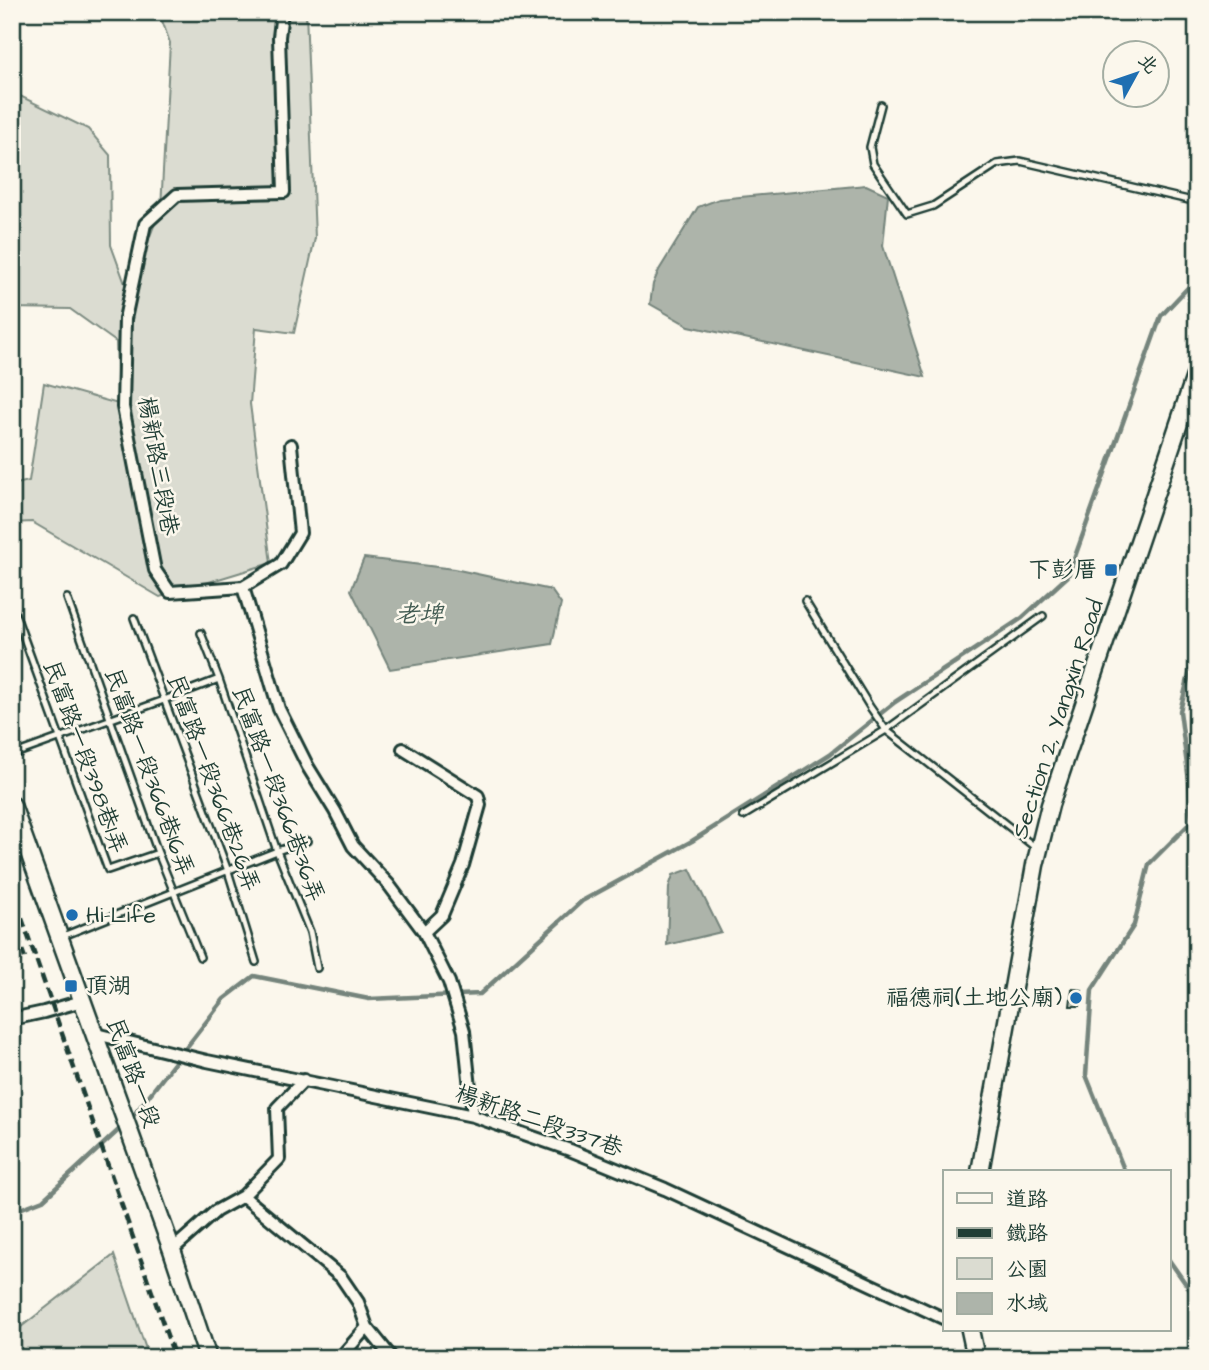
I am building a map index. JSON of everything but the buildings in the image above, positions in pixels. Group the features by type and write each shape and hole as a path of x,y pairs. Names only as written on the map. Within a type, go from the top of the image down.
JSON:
{"main road":[{"name":"Section 2, Yangxin Road","path":"980,1170 1039,850 1050,805 1197,370"},
{"name":"民富路一段","path":"12,805 96,1034 208,1358"},
{"path":"970,1332 976,1358"}],"street":[{"name":"楊新路三段1巷","path":"243,587 170,592 155,570 123,407 125,319 145,224 177,195 284,192 279,37 282,12"},
{"path":"291,445 300,533 281,564 243,587 279,709 308,766 354,846 389,885 424,932 449,982 464,1031 473,1116"},
{"path":"404,749 478,796 481,805 463,865 442,915 424,932"},
{"path":"12,1019 82,1001"},
{"name":"楊新路二段337巷","path":"96,1034 187,1056 473,1116 570,1150 665,1189 943,1318"},
{"path":"172,1250 216,1212 243,1196 279,1158 277,1108 304,1080"},
{"path":"243,1196 341,1277 358,1301 367,1327 391,1358"},
{"path":"340,1358 367,1327"}],"lane":[{"path":"881,105 870,147 873,164 907,214 933,206 996,164 1020,161 1197,202"},
{"name":"民富路一段366巷16弄","path":"67,598 158,853 200,957"},
{"path":"805,601 887,730 1039,850"},
{"name":"民富路一段398巷1弄","path":"12,605 107,870 158,853"},
{"path":"743,816 887,730 1043,616"},
{"name":"民富路一段366巷26弄","path":"134,618 229,870 256,962"},
{"name":"民富路一段366巷36弄","path":"201,633 277,851 310,932 317,968"},
{"path":"12,755 219,679"},
{"path":"60,938 307,841"}],"green space":[{"path":"159,12 306,12 315,238 294,333 256,328 250,404 271,563 160,597 32,522 12,523 12,485 29,481 44,383 118,404 116,342 70,309 12,308 12,92 88,129 110,155 111,245 128,292 161,208 170,43"},
{"path":"114,1255 149,1358 12,1358 12,1334"}],"water":[{"path":"866,185 888,195 883,246 925,377 689,326 650,304 653,284 659,270 698,207 719,199"},
{"name":"老埤","path":"364,558 454,569 551,590 561,604 552,644 390,669 351,590"},
{"path":"690,869 721,932 667,945 669,887 673,875"}],"waterway":[{"path":"130,1120 224,999 254,976 369,999 480,994 582,901 692,841 830,754 895,702 1022,618 1068,576 1161,316 1197,278"},
{"path":"1124,1170 1086,1075 1092,990 1134,925 1149,864 1192,821 1180,711 1197,642"},
{"path":"12,1212 43,1200 123,1126"},
{"path":"1170,1261 1197,1300"}],"railway":[{"path":"12,890 175,1358"},
{"path":"12,922 25,958"}],"place":[{"name":"下彭厝","path":"1111,570"},
{"name":"Hi-Life","path":"72,915"},
{"name":"頂湖","path":"71,986"},
{"name":"福德祠(土地公廟)","path":"1076,998"}]}
